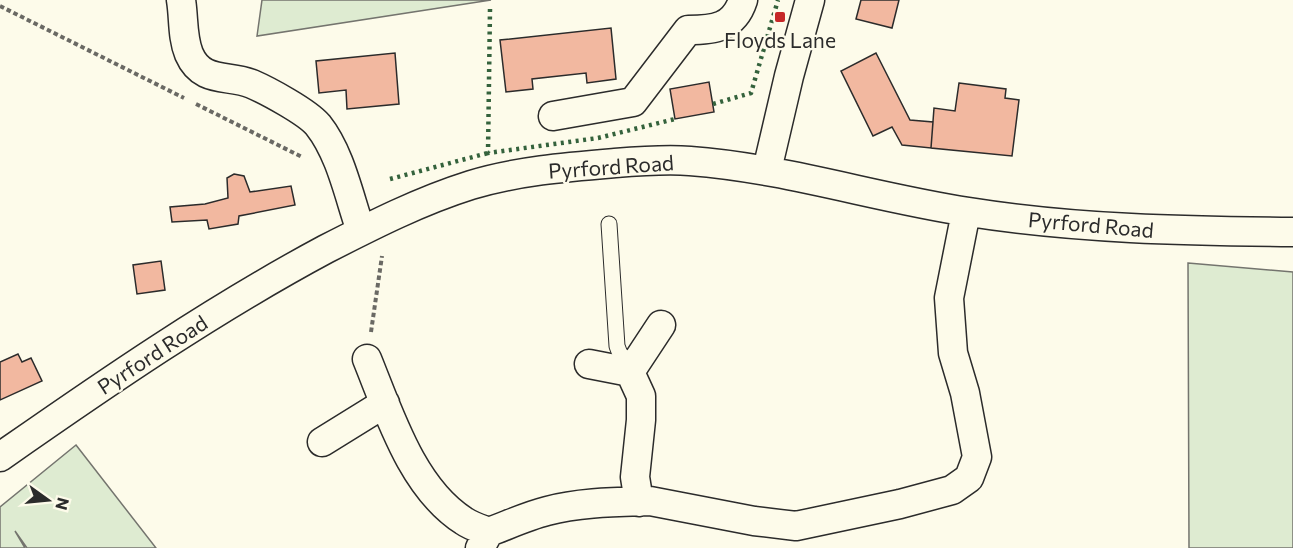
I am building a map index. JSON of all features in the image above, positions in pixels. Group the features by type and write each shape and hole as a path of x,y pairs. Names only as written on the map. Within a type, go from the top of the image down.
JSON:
{"street":[{"path":"181,0 184,38 189,54 198,69 209,75 250,83 300,111 316,124 330,144 343,178 368,227"},
{"path":"554,116 633,102 688,30 710,30 720,27 737,14 743,0"},
{"path":"767,170 810,0"},
{"name":"Pyrford Road","path":"0,457 107,382 234,301 368,227 431,199 475,184 565,167 687,160 767,170 966,212 1014,218 1153,230 1293,232"},
{"path":"367,359 412,461 433,494 485,540 547,510 603,503 650,501 754,521 796,526 900,504 952,490 969,478 977,457 965,393 953,353 949,298 966,212"},
{"path":"632,369 661,326"},
{"path":"589,364 632,369"},
{"path":"632,369 641,396 635,477 639,502"},
{"path":"322,442 385,403"}],"lane":[{"path":"609,224 617,346 620,354 632,369"}],"path":[{"path":"0,6 343,178"},
{"path":"367,359 383,246 368,227"}],"green space":[{"path":"262,0 491,0 257,36"},
{"path":"1188,263 1293,272 1293,548 1189,548"},
{"path":"76,445 156,548 27,548 15,531 25,548 0,548 0,507"}],"building":[{"path":"861,0 899,0 892,28 856,19"},
{"path":"611,28 616,79 587,83 586,73 532,79 533,89 506,92 500,40"},
{"path":"395,53 399,104 347,109 346,90 319,93 316,61"},
{"path":"876,53 910,120 933,122 931,148 902,145 892,127 873,136 841,71"},
{"path":"709,82 714,112 675,119 670,89"},
{"path":"959,83 1006,89 1005,98 1019,100 1012,156 931,148 934,108 955,111"},
{"path":"234,174 244,176 250,192 291,186 295,205 239,216 238,224 209,229 207,220 172,222 170,207 205,204 228,198 227,178"},
{"path":"161,261 165,290 137,294 133,265"},
{"path":"18,354 22,362 31,358 42,381 0,400 0,362"}],"hedge":[{"path":"713,104 751,93 778,0"},
{"path":"490,9 488,153 598,138 675,119"},
{"path":"390,179 488,153"}],"place":[{"name":"Floyds Lane","path":"780,17"}]}
